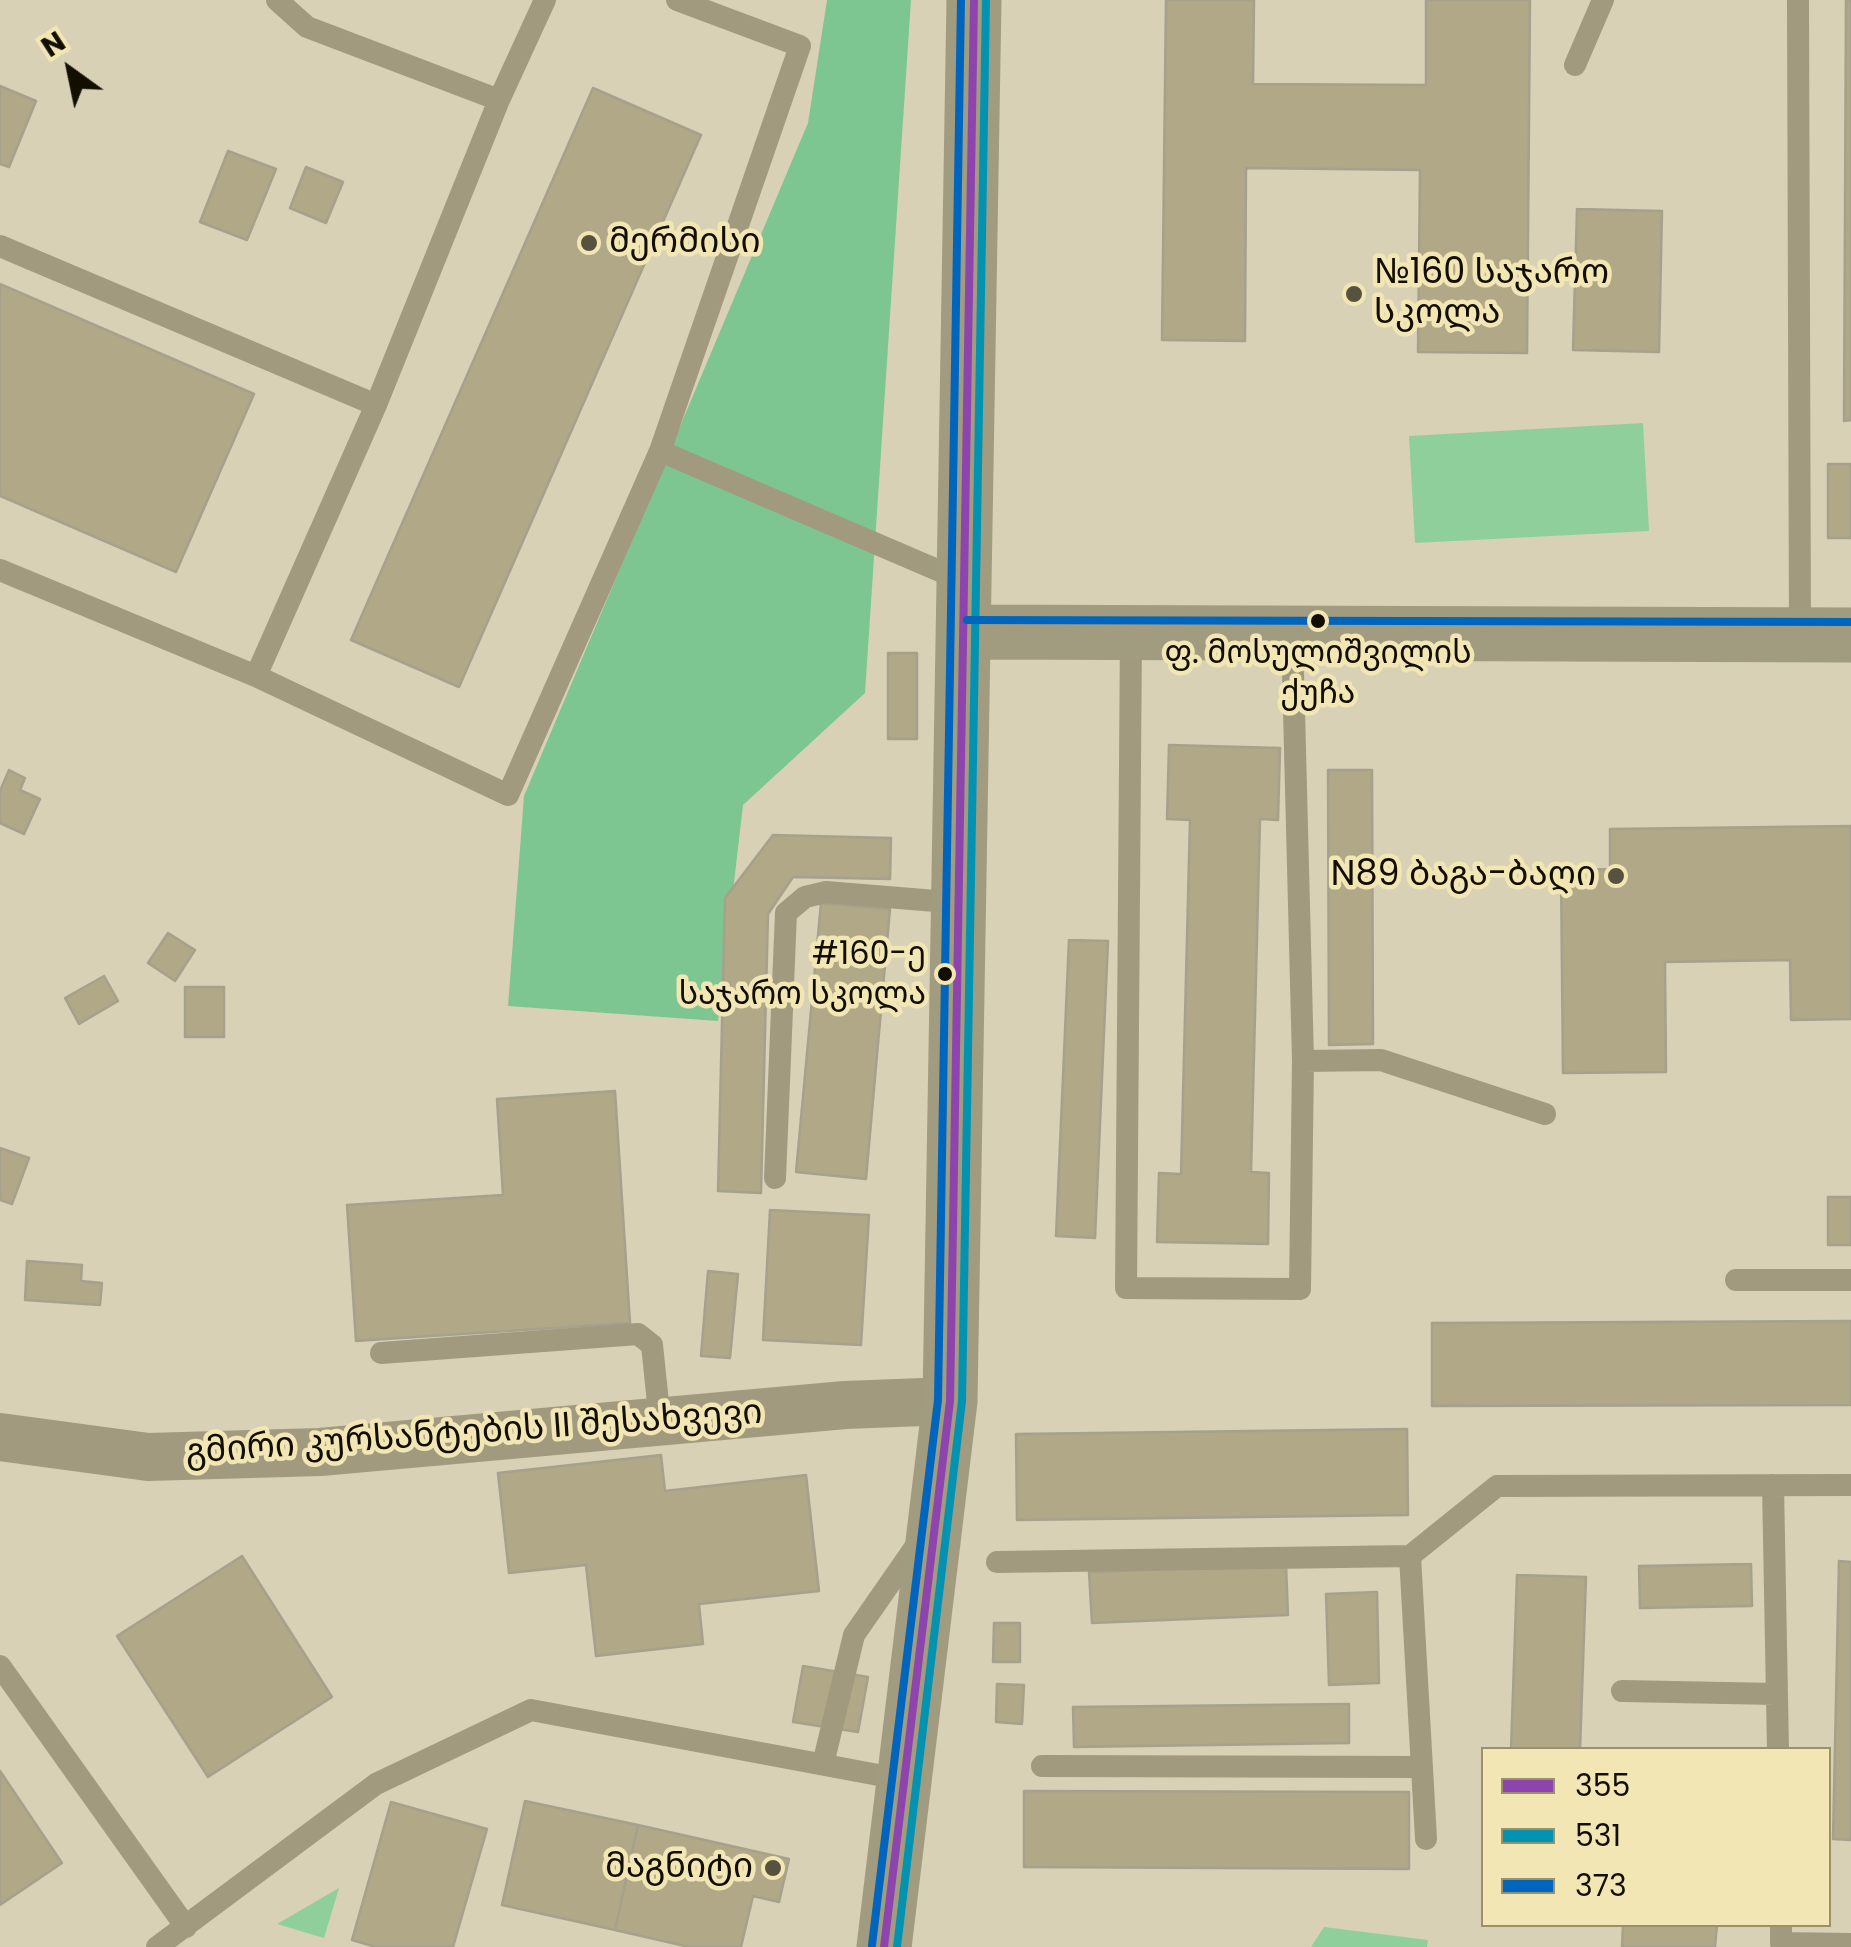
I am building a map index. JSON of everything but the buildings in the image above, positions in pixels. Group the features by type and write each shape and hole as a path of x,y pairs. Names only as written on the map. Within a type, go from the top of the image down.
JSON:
{"main road":[{"path":"884,1947 950,1401 974,0"},
{"path":"966,607 1131,632 1826,635"}],"street":[{"name":"გმირი კურსანტების II შესახვევი","path":"0,1437 148,1457 320,1452 950,1401"}],"lane":[{"path":"276,0 307,27 498,100"},
{"path":"256,676 376,405 498,100 545,0"},
{"path":"0,570 256,676 508,795 660,451 800,46 677,0"},
{"path":"1575,65 1603,0"},
{"path":"1798,0 1826,635"},
{"path":"0,246 376,405"},
{"path":"660,451 966,607"},
{"path":"1131,632 1126,1288 1300,1289 1302,1062 1292,634"},
{"path":"774,1178 786,914 806,897 826,892 960,903"},
{"path":"1302,1062 1381,1060 1545,1114"},
{"path":"1736,1280 1851,1280"},
{"path":"382,1353 638,1334 652,1345 660,1422"},
{"path":"1773,1485 1778,1747"},
{"path":"997,1562 1410,1556 1497,1486 1851,1485"},
{"path":"823,1764 854,1635 936,1517"},
{"path":"1410,1556 1426,1839"},
{"path":"0,1666 186,1928"},
{"path":"1622,1690 1777,1694"},
{"path":"157,1947 376,1784 530,1710 905,1780"},
{"path":"1042,1766 1422,1768"},
{"path":"1781,1927 1782,1943 1851,1944"}],"green space":[{"path":"827,0 911,0 865,693 743,805 718,1021 508,1006 524,796 808,123"},
{"path":"1643,423 1649,531 1415,543 1409,436"},
{"path":"339,1888 324,1938 277,1924"},
{"path":"1324,1927 1428,1940 1427,1947 1311,1947"}],"transit line":[{"name":"373","path":"872,1945 938,1400 961,0"},
{"name":"355","path":"884,1947 950,1401 974,0"},
{"name":"531","path":"897,1947 962,1401 986,0"},
{"name":"373","path":"967,620 1851,622"}],"place":[{"name":"მერმისი","path":"589,243"},
{"name":"№160 საჯარო სკოლა","path":"1354,294"},
{"name":"ფ. მოსულიშვილის ქუჩა","path":"1318,621"},
{"name":"N89 ბაგა-ბაღი","path":"1616,876"},
{"name":"#160-ე საჯარო სკოლა","path":"945,974"},
{"name":"მაგნიტი","path":"773,1868"}]}
